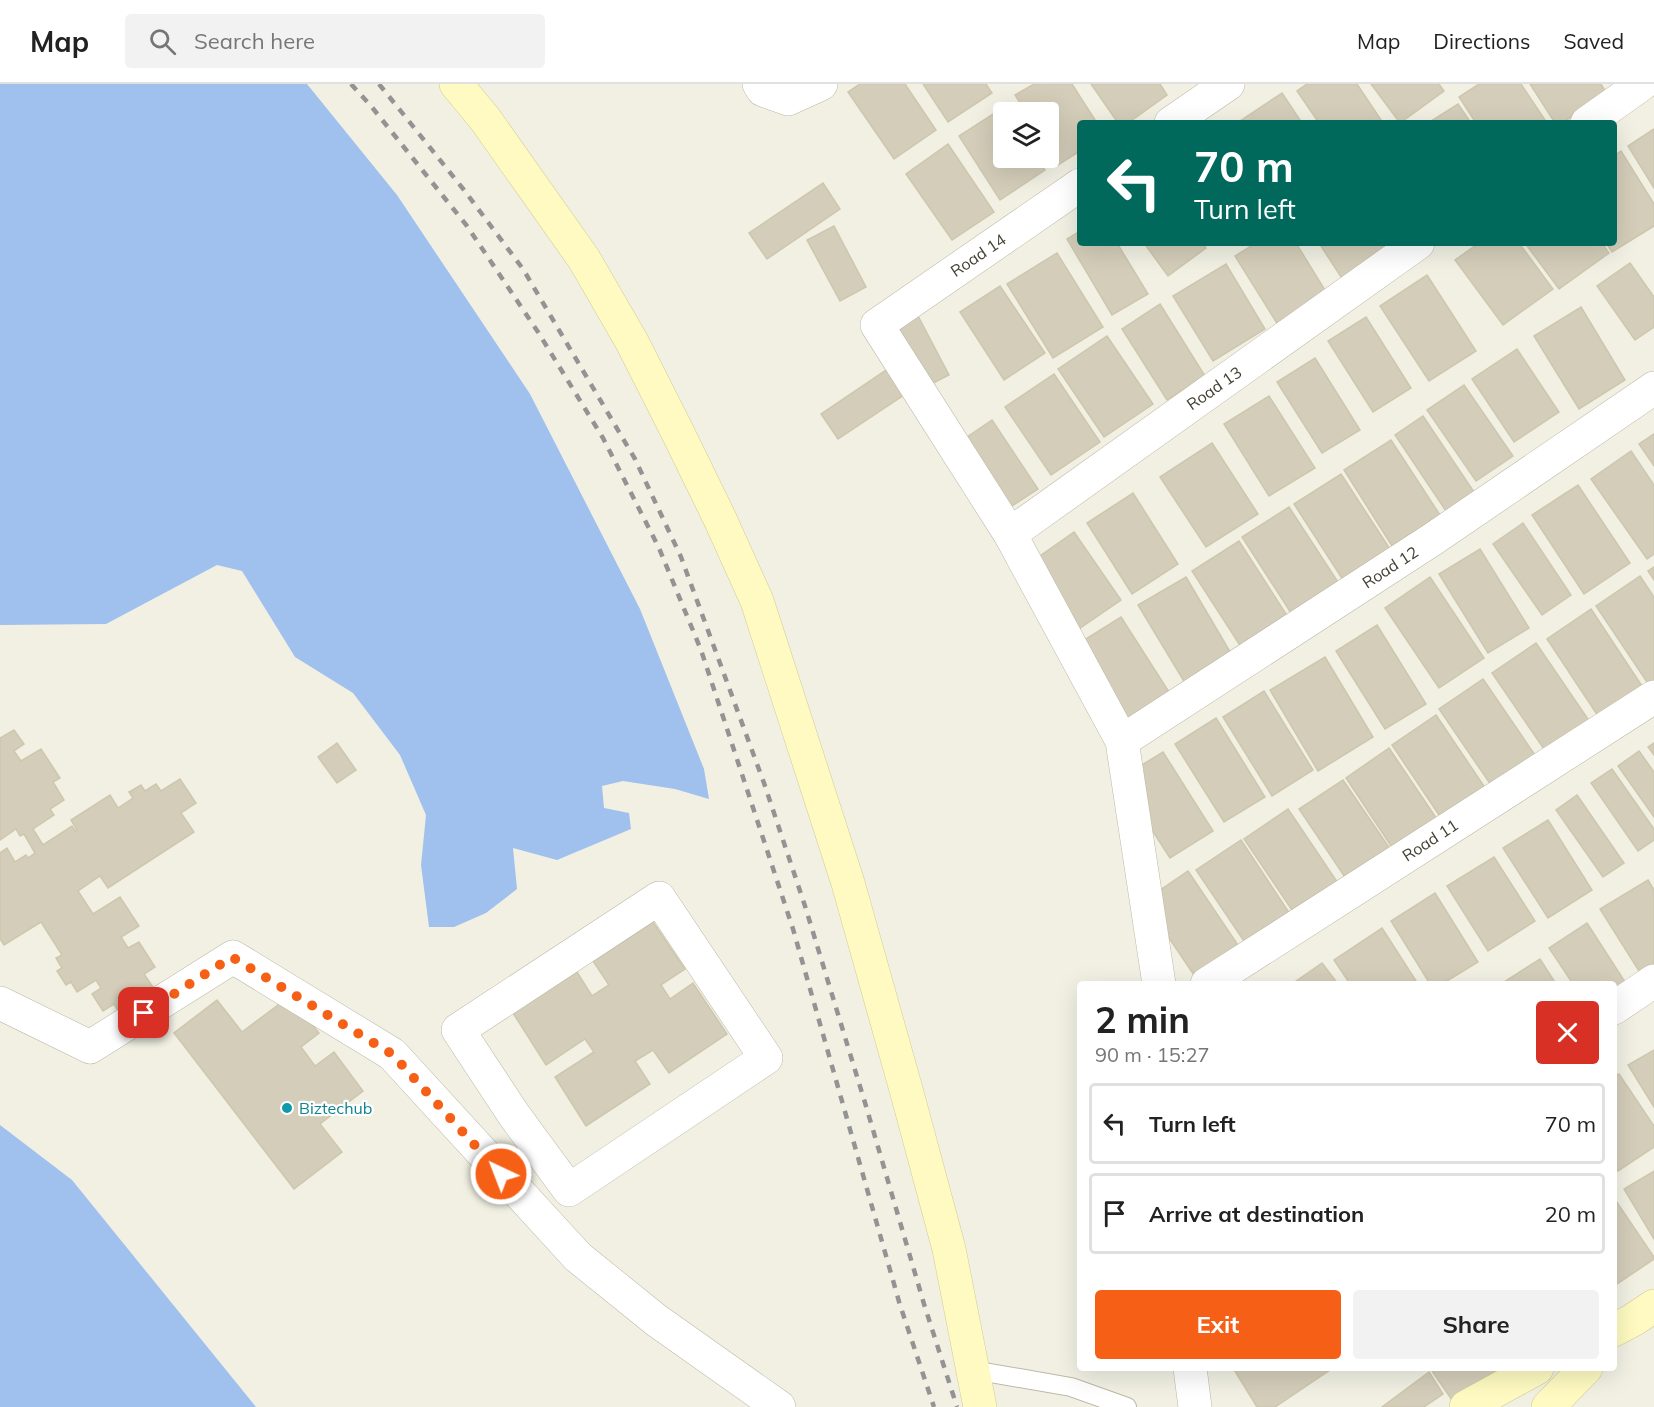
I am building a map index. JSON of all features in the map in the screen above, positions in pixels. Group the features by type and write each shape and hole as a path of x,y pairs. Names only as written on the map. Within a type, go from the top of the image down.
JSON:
{"main road":[{"path":"456,84 485,119 584,259 632,342 720,519 757,601 857,916 949,1249 980,1407"},
{"path":"1466,1407 1532,1371"},
{"path":"1548,1407 1583,1371"}],"street":[{"path":"759,84 763,90 788,99 821,84"},
{"path":"1175,120 1228,84"},
{"path":"1591,120 1642,84"},
{"name":"Road 14","path":"1010,534 877,325 1077,187"},
{"name":"Road 13","path":"1010,534 1414,246"},
{"name":"Road 12","path":"1122,741 1433,539 1654,388"},
{"path":"1010,534 1122,741 1159,981"},
{"name":"Road 11","path":"1212,981 1654,697"},
{"path":"659,898 766,1059 569,1190 514,1115 458,1030 659,898"},
{"path":"0,1003 90,1047 232,957 392,1054 578,1257 656,1320 779,1407"},
{"path":"1617,1006 1654,981"},
{"path":"474,1145 514,1115"},
{"path":"1190,1371 1195,1407"}],"lane":[{"path":"973,1370 1071,1388 1127,1407"}],"water":[{"path":"0,84 307,84 397,195 530,394 640,609 704,769 709,799 675,789 623,781 602,786 604,808 629,813 631,829 557,860 513,848 517,889 486,913 454,927 429,927 421,865 426,815 400,755 353,693 295,657 242,571 217,565 106,624 0,625"},
{"path":"0,1125 72,1180 256,1407 0,1407"}],"building":[{"path":"860,84 905,84 936,130 894,159 848,92"},
{"path":"923,84 986,84 992,93 948,122"},
{"path":"1034,84 1072,84 1095,120 1077,120 1077,153 1059,164 1059,102 1020,102 1015,95"},
{"path":"1091,84 1160,84 1167,95 1132,120 1116,120"},
{"path":"1307,84 1357,84 1381,120 1317,120 1297,91"},
{"path":"1371,84 1439,84 1444,91 1404,120 1398,120"},
{"path":"1479,84 1521,84 1545,120 1474,120 1459,97"},
{"path":"1530,84 1601,84 1607,94 1567,120 1553,120"},
{"path":"1282,93 1300,120 1242,120"},
{"path":"1458,104 1469,120 1433,120"},
{"path":"993,114 993,168 1044,168 1045,170 1000,200 959,136"},
{"path":"1654,129 1654,188 1628,146"},
{"path":"948,144 994,212 952,240 906,174"},
{"path":"1621,151 1654,204 1654,226 1612,252 1608,246 1617,246 1617,154"},
{"path":"823,183 840,209 767,259 749,233"},
{"path":"834,226 866,287 840,301 807,240"},
{"path":"1077,233 1077,246 1119,246 1148,294 1112,315 1067,239"},
{"path":"1146,246 1205,246 1206,248 1168,276"},
{"path":"1251,246 1298,246 1328,295 1278,325 1235,256"},
{"path":"1321,246 1392,246 1392,247 1343,280"},
{"path":"1475,246 1521,246 1553,289 1503,325 1455,260"},
{"path":"1527,246 1604,246 1609,253 1559,289"},
{"path":"1057,253 1103,327 1053,358 1007,284"},
{"path":"1630,263 1654,297 1654,327 1635,340 1597,286"},
{"path":"1226,264 1265,329 1213,361 1173,296"},
{"path":"1427,275 1476,351 1429,381 1380,306"},
{"path":"1000,286 1045,353 1004,380 960,312"},
{"path":"1160,304 1205,376 1167,400 1122,329"},
{"path":"1581,307 1625,380 1579,409 1534,336"},
{"path":"917,314 949,375 922,389 890,328"},
{"path":"1366,317 1411,388 1373,412 1328,341"},
{"path":"1107,336 1153,404 1104,437 1058,369"},
{"path":"1517,349 1559,412 1514,442 1472,379"},
{"path":"1315,358 1360,430 1322,453 1277,382"},
{"path":"895,364 913,389 838,439 821,414"},
{"path":"1054,374 1100,442 1051,475 1005,407"},
{"path":"1464,385 1513,456 1476,481 1427,410"},
{"path":"1269,396 1315,468 1269,496 1224,424"},
{"path":"1423,416 1474,492 1446,511 1395,435"},
{"path":"992,420 1038,489 989,521 948,450"},
{"path":"1654,434 1654,466 1639,444"},
{"path":"1391,440 1440,515 1392,546 1344,470"},
{"path":"1212,443 1258,514 1206,547 1160,477"},
{"path":"1631,451 1654,485 1654,554 1647,559 1591,479"},
{"path":"1341,474 1390,549 1343,580 1294,504"},
{"path":"1578,485 1630,563 1584,594 1532,515"},
{"path":"1133,493 1178,564 1132,594 1087,523"},
{"path":"1289,507 1338,582 1291,613 1242,537"},
{"path":"1523,523 1571,595 1542,615 1493,544"},
{"path":"1074,532 1121,600 1073,633 1027,565"},
{"path":"1239,541 1288,617 1241,647 1192,571"},
{"path":"1480,549 1529,628 1488,653 1439,574"},
{"path":"1654,567 1654,580 1648,571"},
{"path":"1640,576 1654,597 1654,682 1649,685 1596,606"},
{"path":"1186,577 1232,655 1185,683 1138,605"},
{"path":"1430,577 1484,658 1439,688 1385,608"},
{"path":"1591,609 1644,689 1600,719 1547,639"},
{"path":"1121,617 1169,692 1122,722 1073,647"},
{"path":"1377,625 1426,704 1385,729 1336,651"},
{"path":"1536,643 1590,722 1546,752 1492,673"},
{"path":"1325,657 1373,737 1318,771 1270,690"},
{"path":"1483,679 1537,758 1493,788 1439,709"},
{"path":"1264,691 1313,770 1272,796 1223,717"},
{"path":"1436,715 1490,795 1445,824 1392,745"},
{"path":"1216,718 1265,797 1224,822 1175,744"},
{"path":"14,730 24,744 14,751 21,761 41,749 60,778 53,782 64,800 50,809 54,815 33,829 43,845 72,826 75,831 77,830 71,820 110,795 118,808 133,798 129,792 141,785 145,791 156,784 161,791 180,779 196,803 181,813 194,832 108,888 100,876 78,891 93,914 120,897 139,926 121,937 128,948 139,942 155,967 144,974 155,990 119,1012 114,1004 103,1011 92,994 101,988 96,980 77,992 71,982 66,985 57,971 62,968 56,958 62,955 41,922 4,945 0,939 0,853 7,848 15,862 26,855 28,858 35,853 24,834 20,836 16,829 0,840 0,738"},
{"path":"337,743 356,770 337,783 318,757"},
{"path":"1654,743 1654,755 1648,747"},
{"path":"1389,748 1443,828 1399,858 1346,778"},
{"path":"1639,751 1654,772 1654,817 1618,766"},
{"path":"1163,752 1213,831 1170,858 1119,779"},
{"path":"1612,769 1654,829 1654,840 1638,851 1591,783"},
{"path":"1343,780 1397,859 1353,889 1299,809"},
{"path":"1577,795 1624,863 1603,877 1556,810"},
{"path":"1288,809 1342,889 1298,919 1244,839"},
{"path":"1548,820 1592,890 1548,918 1503,848"},
{"path":"1241,840 1294,920 1250,950 1196,870"},
{"path":"1494,857 1535,921 1488,951 1447,886"},
{"path":"1188,871 1242,951 1198,981 1144,901"},
{"path":"1648,880 1654,890 1654,972 1644,979 1600,909"},
{"path":"1435,893 1478,962 1447,981 1428,981 1391,921"},
{"path":"653,922 685,969 661,985 670,999 693,983 727,1034 669,1073 653,1050 635,1061 650,1084 586,1126 555,1077 594,1052 585,1039 546,1065 513,1013 577,972 592,996 609,985 593,961"},
{"path":"1587,923 1627,985 1617,992 1617,981 1571,981 1549,948"},
{"path":"1382,928 1416,981 1348,981 1334,960"},
{"path":"1540,959 1554,981 1506,981"},
{"path":"1322,963 1336,981 1296,981"},
{"name":"Biztechub","path":"290,996 319,1033 301,1047 315,1066 334,1052 363,1091 320,1124 342,1152 294,1189 174,1033 217,1000 242,1032"},
{"path":"1654,1050 1654,1107 1628,1065"},
{"path":"1619,1074 1654,1126 1654,1147 1618,1171 1617,1170 1617,1075"},
{"path":"1654,1171 1654,1239 1624,1189"},
{"path":"1617,1202 1654,1257 1617,1284"},
{"path":"1235,1371 1329,1371 1275,1407 1257,1407"},
{"path":"1432,1371 1500,1371 1452,1400"},
{"path":"1429,1372 1443,1394 1424,1407 1382,1407"}],"railway":[{"path":"351,84 467,226 538,332 603,438 659,548 701,650 793,929 900,1305 934,1407"},
{"path":"379,84 464,190 523,269 635,459 681,557 764,783 805,906 957,1407"}],"place":[{"name":"Biztechub","path":"287,1108"}],"route":[{"path":"144,1013 232,957 392,1054 501,1174"}]}
